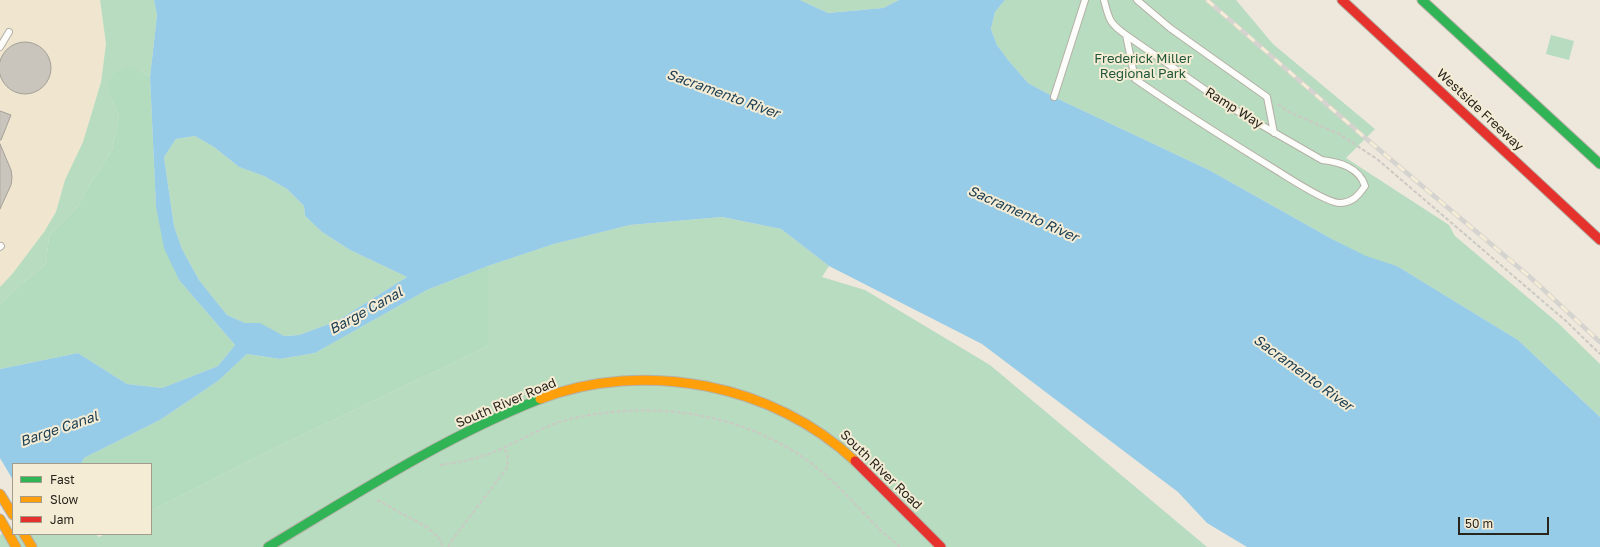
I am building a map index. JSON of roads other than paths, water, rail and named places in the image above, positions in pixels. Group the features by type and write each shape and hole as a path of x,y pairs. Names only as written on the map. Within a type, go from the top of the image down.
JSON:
{"main road":[{"name":"Westside Freeway","path":"1342,0 1600,240"},
{"path":"1422,0 1600,164"},
{"name":"South River Road","path":"268,547 411,463 463,435 534,402 580,387 633,381 698,383 735,392 759,400 797,418 828,438 850,456 941,547"},
{"path":"0,494 12,513"},
{"path":"0,519 16,547"},
{"path":"25,535 32,547"}],"lane":[{"path":"1054,97 1085,0"},
{"name":"Ramp Way","path":"1104,0 1110,19 1114,26 1126,35 1230,107 1322,160 1337,162 1354,170 1363,178 1365,186 1355,198 1346,202 1337,203 1307,189 1194,119 1134,79 1126,35"},
{"path":"1137,0 1170,28 1267,97 1274,133"},
{"path":"0,47 9,32"}],"water":[{"path":"154,0 800,0 828,13 883,8 899,0 1005,0 995,12 991,29 997,45 1028,83 1054,97 1209,170 1332,239 1366,256 1397,266 1518,340 1600,417 1600,547 1247,547 1207,523 1178,492 982,344 829,266 781,229 722,217 630,225 554,244 488,266 427,290 315,353 280,359 247,354 218,381 160,420 84,458 82,463 12,463 12,529 0,533 0,369 78,353 127,384 162,388 218,366 235,345 179,280 164,248 156,207 150,77 157,15","holes":["195,136 214,147 239,167 264,176 287,189 304,206 305,216 322,232 350,250 407,277 337,321 299,335 284,336 260,323 245,323 227,315 199,280 182,249 174,226 164,157 176,139"]}],"railway":[{"path":"1207,0 1363,136 1530,277 1600,342"}],"park label":[{"name":"Frederick Miller Regional Park","path":"1143,66"}],"water label":[{"name":"Sacramento River","path":"723,94"},
{"name":"Sacramento River","path":"1023,214"},
{"name":"Barge Canal","path":"366,311"},
{"name":"Sacramento River","path":"1303,373"},
{"name":"Barge Canal","path":"59,429"}]}
